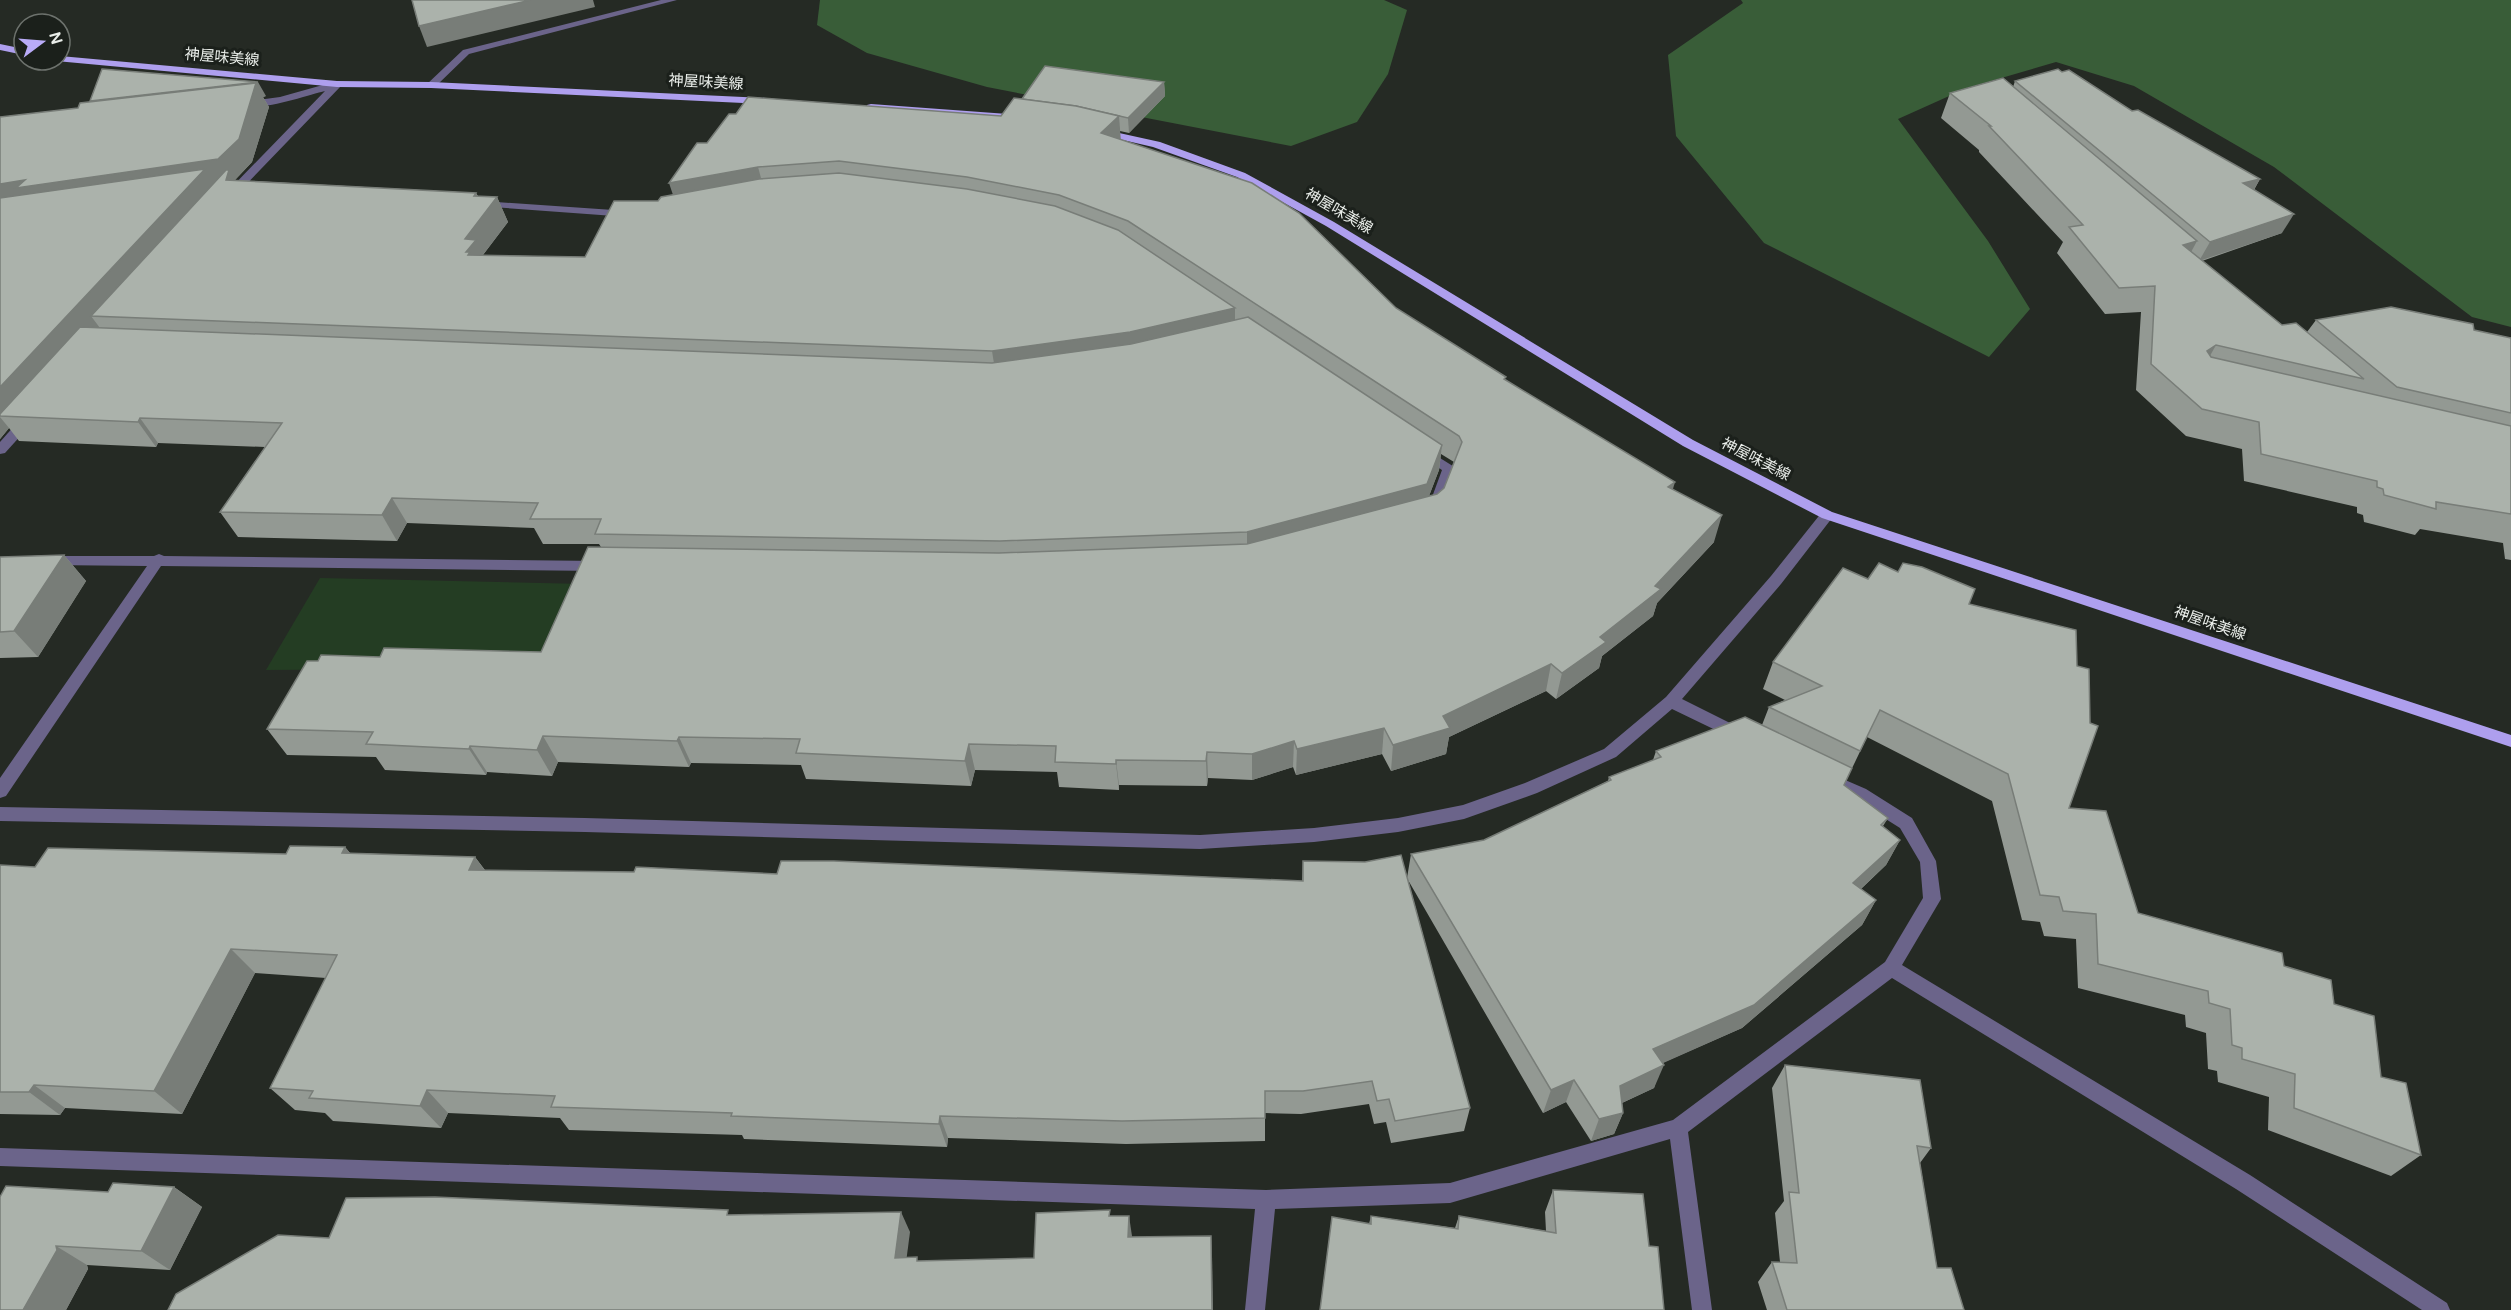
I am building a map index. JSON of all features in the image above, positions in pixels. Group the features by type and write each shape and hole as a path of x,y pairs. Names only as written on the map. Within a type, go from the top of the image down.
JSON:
{"main road":[{"name":"神屋味美線","path":"72,60 337,84 431,85 778,102"},
{"path":"862,106 957,111 1034,120"},
{"name":"神屋味美線","path":"1090,129 1156,144 1241,175 1330,224 1688,442 1827,514 2511,741"}],"street":[{"path":"431,85 466,52 672,0"},
{"path":"234,106 281,100 337,84"},
{"path":"220,206 230,189 337,84"},
{"path":"230,189 259,189"},
{"path":"469,204 644,215"},
{"path":"0,450 39,407"},
{"path":"1411,443 1449,468 1432,514 1421,518"},
{"path":"0,814 549,824 1200,842 1314,835 1398,825 1464,812 1531,788 1610,753 1671,701 1776,580 1827,514"},
{"path":"34,560 159,559 611,567"},
{"path":"0,791 159,559"},
{"path":"1671,701 1755,743"},
{"path":"0,1157 1266,1200 1450,1193 1678,1128 1891,968 1932,899 1928,861 1906,823 1860,794 1808,769"},
{"path":"1891,968 2243,1182 2440,1310"},
{"path":"1678,1128 1702,1310"},
{"path":"1254,1310 1266,1200"}],"green space":[{"path":"820,0 1384,0 1407,10 1388,74 1357,122 1291,146 987,87 867,53 817,25"},
{"path":"1741,0 2511,0 2511,327 2472,317 2274,167 2134,86 2056,62 1967,88 1898,119 1988,241 2030,309 1989,357 1764,243 1676,136 1668,55 1743,3"},
{"path":"320,578 585,584 551,668 266,670"}],"building":[{"path":"412,0 531,0 419,26"},
{"path":"1045,66 1164,82 1128,118 1076,106 1022,99"},
{"path":"102,69 258,82 90,101"},
{"path":"2058,69 2062,72 2069,70 2132,111 2138,110 2260,179 2243,183 2294,214 2210,242 2015,81"},
{"path":"2003,78 2197,241 2183,245 2282,325 2296,323 2364,379 2216,345 2207,351 2211,357 2511,426 2511,514 2436,502 2436,509 2384,495 2383,489 2377,487 2377,481 2261,454 2259,422 2202,409 2151,364 2155,286 2119,288 2069,227 2083,225 1989,126 1991,126 1950,93"},
{"path":"256,83 239,139 218,159 16,188 25,180 0,184 0,117 78,108 80,103"},
{"path":"748,97 1001,116 1014,98 1076,106 1119,116 1101,133 1252,183 1299,213 1396,308 1506,377 1504,379 1675,482 1668,487 1722,515 1655,586 1661,589 1600,637 1606,642 1562,673 1551,664 1443,716 1450,728 1393,745 1384,728 1297,749 1294,741 1252,754 1207,752 1206,761 1116,760 1116,764 1055,762 1056,746 969,744 965,761 796,753 800,739 679,737 677,741 543,736 537,750 470,746 469,749 366,744 373,732 267,729 307,661 318,661 321,655 380,657 384,648 541,652 588,547 999,553 1247,544 1437,494 1444,488 1462,442 1459,436 1128,221 1059,195 967,177 839,161 758,167 669,183 697,143 707,143 729,114 736,114"},
{"path":"205,169 0,387 0,198"},
{"path":"226,170 229,170 226,180 476,193 474,196 497,197 465,239 476,240 466,252 470,252 468,255 585,257 614,201 658,201 661,197 759,179 839,173 967,189 1055,206 1118,230 1235,308 1130,332 992,351 91,316"},
{"path":"2391,307 2473,324 2474,330 2511,338 2511,413 2397,387 2316,320"},
{"path":"1248,317 1442,445 1427,484 1247,532 1000,541 595,534 601,519 530,519 538,503 392,498 382,515 220,512 282,423 140,418 138,422 0,416 80,327 992,363 1131,344"},
{"path":"64,555 14,631 0,632 0,557"},
{"path":"1879,563 1898,572 1903,563 1922,567 1975,589 1969,604 2076,630 2077,666 2089,669 2090,723 2098,726 2069,808 2106,811 2138,913 2282,953 2284,966 2331,980 2334,1004 2374,1016 2381,1077 2406,1083 2421,1155 2294,1108 2295,1074 2242,1059 2242,1048 2232,1045 2230,1009 2209,1003 2208,991 2098,964 2096,914 2063,911 2059,897 2040,895 2008,774 1880,710 1860,751 1769,707 1822,686 1773,662 1843,568 1868,579"},
{"path":"1745,717 1852,768 1844,785 1888,818 1881,825 1900,840 1853,883 1876,900 1754,1005 1653,1049 1664,1065 1620,1086 1623,1113 1599,1119 1574,1080 1551,1090 1411,854 1484,840 1611,780 1609,777 1661,757 1656,751"},
{"path":"290,846 345,847 342,853 475,857 469,870 634,872 636,867 777,874 781,861 834,861 1303,881 1303,861 1365,862 1401,855 1470,1108 1395,1121 1389,1099 1377,1101 1372,1081 1303,1091 1265,1091 1265,1118 1122,1121 940,1116 939,1124 731,1116 732,1113 551,1107 555,1096 427,1090 420,1106 309,1098 313,1091 270,1088 337,955 231,949 154,1091 34,1085 29,1092 0,1092 0,865 35,867 48,848 286,854"},
{"path":"1785,1065 1920,1080 1931,1148 1917,1146 1937,1268 1951,1268 1964,1310 1787,1310 1772,1262 1797,1263 1789,1192 1799,1193"},
{"path":"113,1183 174,1187 141,1251 56,1246 57,1250 23,1310 0,1310 0,1197 6,1186 108,1192"},
{"path":"1553,1190 1643,1194 1649,1246 1658,1247 1664,1310 1320,1310 1332,1217 1371,1224 1371,1216 1458,1229 1459,1216 1556,1233"},
{"path":"435,1197 728,1210 727,1215 901,1212 895,1258 917,1257 917,1261 1034,1258 1036,1213 1110,1210 1109,1216 1129,1216 1128,1237 1211,1236 1212,1310 168,1310 176,1294 278,1235 329,1238 346,1198"}]}
